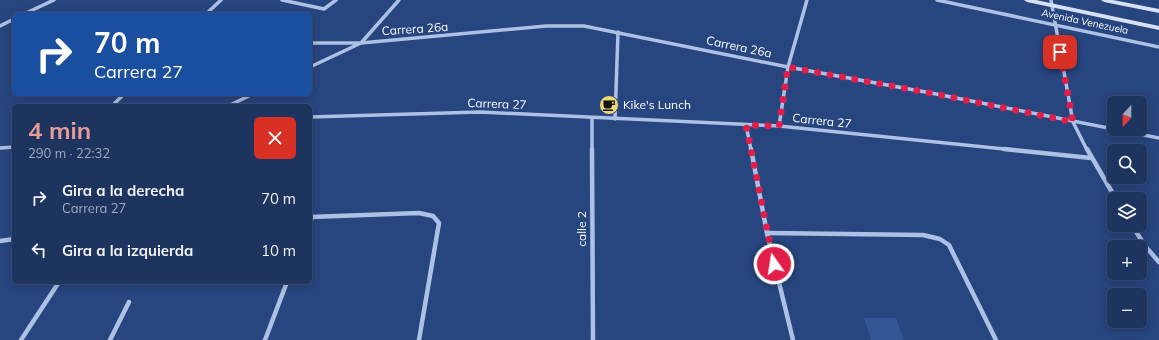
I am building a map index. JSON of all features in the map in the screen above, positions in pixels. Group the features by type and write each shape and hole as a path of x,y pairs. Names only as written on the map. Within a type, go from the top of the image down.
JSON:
{"street":[{"path":"28,12 54,0"},
{"path":"208,12 221,0"},
{"path":"282,0 324,9 336,0"},
{"path":"312,66 361,43 399,0"},
{"path":"779,126 788,67 807,0"},
{"name":"Avenida Venezuela","path":"937,0 1159,47"},
{"name":"Avenida Venezuela","path":"1027,0 1052,3 1159,28"},
{"path":"1104,0 1159,11"},
{"path":"1052,3 1073,122 1090,158 1112,192"},
{"path":"1,24 12,20"},
{"name":"Carrera 26a","path":"312,42 361,43 546,26 584,26 788,67 931,93 1159,138"},
{"path":"615,119 618,32"},
{"path":"114,104 122,96"},
{"path":"232,104 249,96"},
{"name":"Carrera 27","path":"312,117 480,112 779,126 1090,158"},
{"name":"calle 2","path":"592,118 593,340"},
{"path":"746,125 767,233 793,340"},
{"path":"0,148 12,147"},
{"path":"312,217 419,214 433,216 439,223 419,340"},
{"path":"1136,232 1145,246 1159,262"},
{"path":"767,233 923,235 940,239 949,245 996,340"},
{"path":"0,241 12,239"},
{"path":"21,340 58,284"},
{"path":"265,340 286,284"},
{"path":"110,340 129,302"}],"shaded area":[{"path":"864,318 896,318 904,340 871,340"}],"place":[{"name":"Kike's Lunch","path":"609,105"}],"route":[{"path":"774,264 746,125 779,126 788,67 931,93 1073,122 1060,52"}]}
